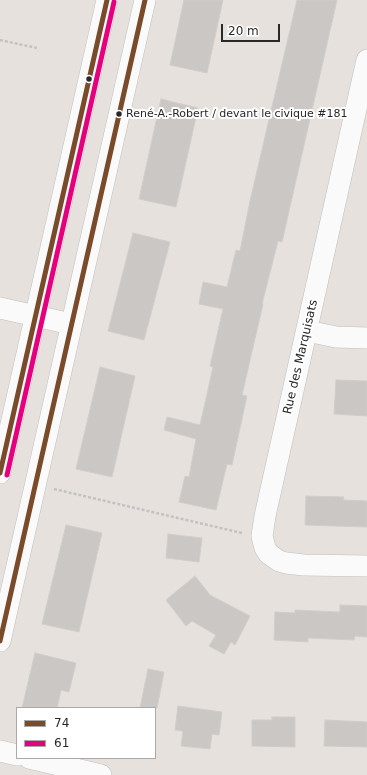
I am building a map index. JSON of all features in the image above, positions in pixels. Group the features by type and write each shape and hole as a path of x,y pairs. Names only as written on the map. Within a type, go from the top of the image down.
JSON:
{"street":[{"path":"0,473 107,0"},
{"path":"0,641 145,0"},
{"name":"Rue des Marquisats","path":"367,60 262,527 265,548 269,554 279,561 304,565 367,566"},
{"path":"0,308 71,324"},
{"path":"307,331 336,337 367,338"},
{"path":"0,751 16,755"},
{"path":"33,759 101,775"}],"path":[{"path":"0,40 37,48"},
{"path":"50,488 242,533"}],"building":[{"path":"184,0 223,0 207,73 170,65"},
{"path":"297,0 337,0 282,242 278,241 262,304 242,395 247,396 232,465 227,464 216,510 179,502 185,476 189,477 196,439 164,430 167,417 200,425 213,367 210,366 223,309 199,304 203,282 227,287 236,250 240,251 250,201"},
{"path":"161,99 198,108 176,207 139,199"},
{"path":"133,233 170,242 144,340 108,331"},
{"path":"100,367 135,376 112,477 76,469"},
{"path":"336,380 367,381 367,416 334,414"},
{"path":"306,496 344,497 343,500 367,501 367,527 305,525"},
{"path":"66,525 102,533 79,632 42,624"},
{"path":"168,534 202,538 199,562 166,558"},
{"path":"195,576 210,595 250,616 235,645 231,642 224,654 209,646 216,635 192,621 186,626 166,600"},
{"path":"340,605 367,606 367,637 355,636 354,640 308,638 308,642 274,640 275,612 295,613 295,610 340,612"},
{"path":"35,653 76,663 69,692 61,690 57,707 22,707"},
{"path":"148,669 164,672 157,708 140,707"},
{"path":"178,706 222,712 219,735 212,734 210,749 181,746 183,731 175,730"},
{"path":"272,717 295,717 295,747 252,746 252,720 272,720"},
{"path":"325,720 367,722 367,747 324,746"}],"transit line":[{"name":"74","path":"0,473 107,0"},
{"name":"74","path":"0,641 145,0"},
{"name":"61","path":"7,475 114,2"}],"place":[{"name":"René-A.-Robert / devant le civique #181","path":"119,114"}]}
